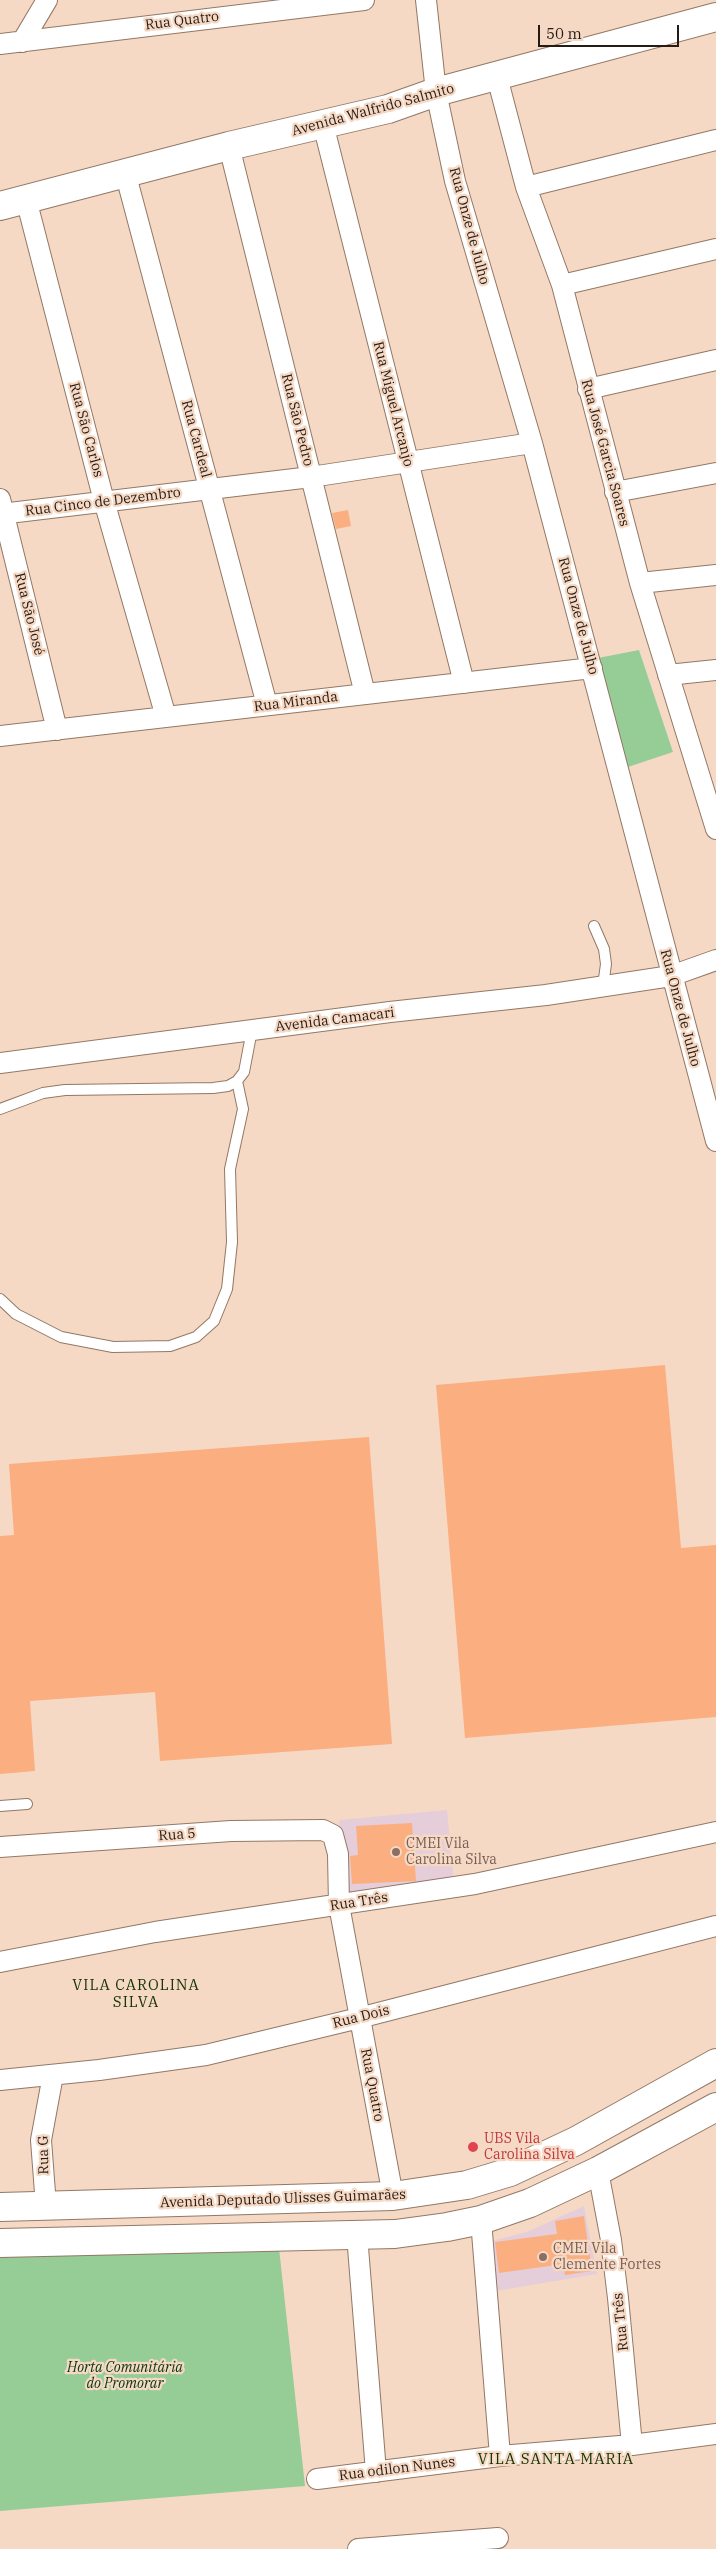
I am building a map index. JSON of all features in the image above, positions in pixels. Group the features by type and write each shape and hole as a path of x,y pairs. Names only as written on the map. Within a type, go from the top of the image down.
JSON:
{"street":[{"path":"22,42 46,0"},
{"name":"Rua Quatro","path":"0,44 22,42 218,8 364,0"},
{"name":"Rua Onze de Julho","path":"426,0 436,92 455,181 532,443 716,1141"},
{"name":"Avenida Walfrido Salmito","path":"0,206 229,146 388,109 436,92 716,17"},
{"name":"Rua José Garcia Soares","path":"497,77 526,186 562,286 640,583 688,733 716,829"},
{"name":"Rua Miguel Arcanjo","path":"323,124 464,683"},
{"path":"526,186 716,140"},
{"name":"Rua São Pedro","path":"229,146 365,694"},
{"name":"Rua Cardeal","path":"125,172 268,705"},
{"name":"Rua São Carlos","path":"26,199 104,501 166,717"},
{"path":"562,286 716,249"},
{"path":"588,389 716,360"},
{"name":"Rua Cinco de Dezembro","path":"1,509 210,490 408,463 532,443"},
{"path":"615,492 716,473"},
{"name":"Rua São José","path":"1,509 57,730"},
{"path":"640,583 716,575"},
{"name":"Rua Miranda","path":"0,736 592,668"},
{"path":"668,675 716,670"},
{"name":"Avenida Camacari","path":"0,1063 603,986 671,976 716,960"},
{"name":"Rua 5","path":"0,1847 231,1831 322,1830 332,1835 338,1854"},
{"name":"Rua Três","path":"0,1962 154,1932 475,1884 716,1832"},
{"name":"Rua Quatro","path":"338,1854 339,1905 393,2196"},
{"name":"Rua Dois","path":"0,2080 206,2055 359,2018 716,1926"},
{"name":"Avenida Deputado Ulisses Guimarães","path":"0,2206 298,2200 393,2196 467,2185 510,2172 576,2141 716,2063"},
{"name":"Rua G","path":"46,2206 41,2140 53,2075"},
{"path":"0,2244 402,2233 481,2220 530,2203 598,2171 716,2107"},
{"name":"Rua Três","path":"598,2171 611,2240 632,2445"},
{"path":"297,2237 298,2200"},
{"path":"481,2220 500,2456"},
{"path":"357,2235 376,2472"},
{"name":"Rua odilon Nunes","path":"317,2479 500,2456 632,2445 716,2434"},
{"path":"358,2549 498,2538"}],"lane":[{"path":"594,926 604,949 606,964 603,986"},
{"path":"0,1110 43,1093 65,1090 213,1088 228,1086 237,1081 244,1072 252,1030"},
{"path":"0,1299 22,1318 61,1337 113,1347 170,1346 196,1337 214,1320 227,1289 232,1242 230,1169 243,1109 237,1081"},
{"path":"0,1806 27,1804"}],"shaded area":[{"name":"CMEI Vila Carolina Silva","path":"447,1810 454,1883 346,1893 339,1820"},
{"name":"CMEI Vila Clemente Fortes","path":"584,2206 597,2274 496,2291 491,2241 527,2232"}],"green space":[{"path":"639,650 673,752 625,768 598,658"},
{"name":"Horta Comunitária do Promorar","path":"279,2248 305,2486 0,2511 0,2255"}],"building":[{"path":"348,510 351,526 336,529 332,513"},
{"path":"665,1365 681,1548 716,1545 716,1717 465,1738 436,1385"},
{"path":"369,1437 392,1744 160,1761 155,1692 30,1701 35,1771 0,1774 0,1536 14,1535 9,1464"},
{"path":"412,1823 416,1881 352,1884 350,1856 358,1855 356,1826"},
{"name":"CMEI Vila Clemente Fortes","path":"584,2216 592,2271 565,2275 563,2264 499,2273 495,2242 557,2234 555,2221"}],"place":[{"name":"CMEI Vila Carolina Silva","path":"396,1852"},
{"name":"UBS Vila Carolina Silva","path":"473,2147"},
{"name":"CMEI Vila Clemente Fortes","path":"543,2257"}],"district":[{"name":"VILA CAROLINA SILVA","path":"136,1994"},
{"name":"VILA SANTA MARIA","path":"556,2460"}]}
